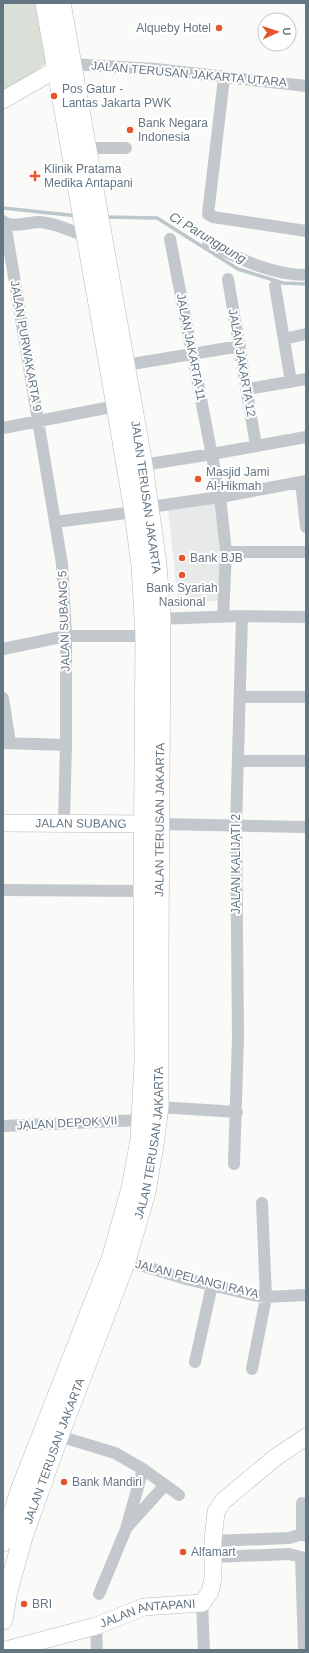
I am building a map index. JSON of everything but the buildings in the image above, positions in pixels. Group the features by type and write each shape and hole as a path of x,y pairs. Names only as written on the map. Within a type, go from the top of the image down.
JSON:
{"main road":[{"name":"JALAN TERUSAN JAKARTA","path":"45,3 86,148 91,229 116,406 142,510"},
{"name":"JALAN TERUSAN JAKARTA","path":"61,3 64,66 88,199"},
{"name":"JALAN TERUSAN JAKARTA","path":"3,1620 8,1591 19,1550 30,1491 146,1192 159,1107 152,824 150,625 140,566 143,465 126,365 91,229"},
{"name":"JALAN TERUSAN JAKARTA","path":"3,1542 59,1436 119,1259 131,1188 136,1120 144,1061 143,891 152,824"}],"street":[{"name":"JALAN TERUSAN JAKARTA UTARA","path":"64,66 154,69 306,86"},
{"path":"3,100 64,66"},
{"path":"224,78 208,214 214,218 306,231"},
{"path":"86,148 126,148"},
{"path":"4,222 46,223 91,229"},
{"name":"JALAN PURWAKARTA 9","path":"4,222 39,421"},
{"name":"JALAN JAKARTA 11","path":"170,239 220,498 226,552 223,616"},
{"path":"208,243 242,260 277,271 306,276"},
{"name":"JALAN JAKARTA 12","path":"228,279 256,446"},
{"path":"275,286 291,382"},
{"path":"284,339 306,334"},
{"path":"126,365 240,346"},
{"path":"247,389 306,379"},
{"path":"3,428 116,406"},
{"name":"JALAN SUBANG 5","path":"39,421 62,564 66,636 64,823"},
{"path":"143,465 306,437"},
{"path":"55,522 220,498 304,482 306,528"},
{"path":"226,552 306,552"},
{"path":"3,648 66,636 223,616 306,617"},
{"name":"JALAN KALIJATI 2","path":"234,1164 237,1112 238,1037 236,826 242,616"},
{"path":"240,697 306,697"},
{"path":"3,698 7,743 66,746"},
{"path":"238,761 306,761"},
{"name":"JALAN SUBANG","path":"3,823 152,824"},
{"path":"152,824 306,827"},
{"path":"3,890 143,891"},
{"path":"159,1107 237,1112"},
{"name":"JALAN DEPOK VII","path":"3,1126 136,1120"},
{"path":"252,1369 266,1297 262,1203"},
{"name":"JALAN PELANGI RAYA","path":"119,1259 186,1279 266,1297 306,1296"},
{"path":"195,1362 212,1285"},
{"path":"59,1436 115,1453 143,1469 179,1495"},
{"name":"JALAN ANTAPANI","path":"6,1650 96,1626 144,1607 202,1603 210,1592 213,1578 216,1512 223,1501 276,1457 306,1437"},
{"path":"99,1594 126,1529 143,1469"},
{"path":"126,1529 165,1485"},
{"path":"214,1549 304,1535 302,1503"},
{"path":"214,1549 303,1556 304,1650"},
{"path":"202,1603 204,1650"},
{"path":"96,1626 97,1650"}],"shaded area":[{"path":"3,3 38,3 49,61 3,95"},
{"path":"215,502 224,601 178,602 168,509"}],"waterway":[{"name":"Ci Parungpung","path":"3,208 78,216"},
{"name":"Ci Parungpung","path":"104,217 157,218 238,269 283,283 306,284"}],"place":[{"name":"Alqueby Hotel","path":"219,28"},
{"name":"Pos Gatur - Lantas Jakarta PWK","path":"54,96"},
{"name":"Bank Negara Indonesia","path":"130,130"},
{"name":"Klinik Pratama Medika Antapani","path":"35,176"},
{"name":"Masjid Jami Al-Hikmah","path":"198,479"},
{"name":"Bank BJB","path":"182,558"},
{"name":"Bank Syariah Nasional","path":"182,575"},
{"name":"Bank Mandiri","path":"64,1482"},
{"name":"Alfamart","path":"183,1552"},
{"name":"BRI","path":"24,1604"}]}
